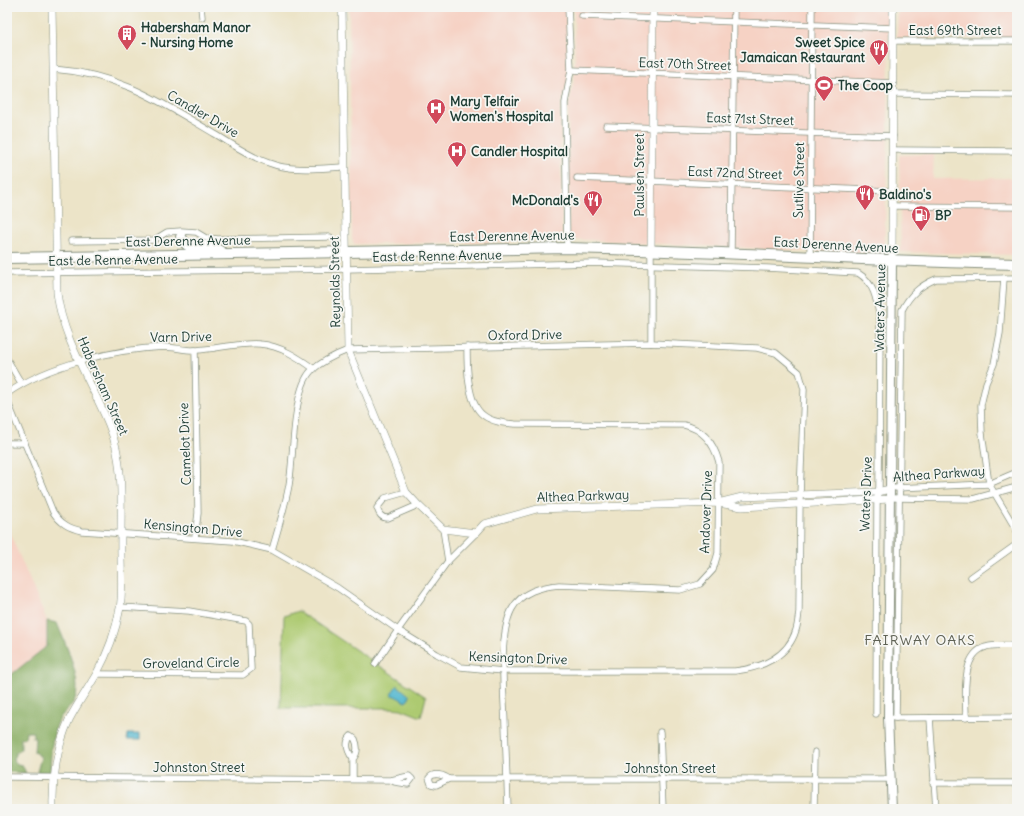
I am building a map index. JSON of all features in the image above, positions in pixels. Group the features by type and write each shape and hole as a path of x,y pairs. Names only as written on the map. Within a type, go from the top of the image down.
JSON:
{"highway":[{"path":"158,254 172,247 181,237 185,244 189,246 208,246 225,254"},
{"name":"East Derenne Avenue","path":"7,258 158,254 567,248 732,253 892,261 1017,264"}],"main road":[{"name":"Waters Avenue","path":"892,261 894,489"},
{"name":"Waters Drive","path":"890,779 894,489"},
{"path":"890,779 892,809"}],"street":[{"name":"Habersham Street","path":"52,7 57,293 61,316 79,361 108,424 117,451 120,466 121,533 120,607 115,631 97,674 62,736 55,777 53,809"},
{"path":"201,7 202,17"},
{"name":"Reynolds Street","path":"342,7 348,350 406,492 443,529"},
{"path":"567,248 565,103 571,70 568,7"},
{"name":"Paulsen Street","path":"651,343 652,7"},
{"path":"732,253 734,7"},
{"name":"Sutlive Street","path":"810,258 812,7"},
{"name":"Waters Avenue","path":"892,261 893,7"},
{"name":"East 69th Street","path":"582,16 893,28"},
{"name":"East 69th Street","path":"893,41 1017,41"},
{"name":"Candler Drive","path":"53,69 91,74 135,88 269,164 302,168 344,167"},
{"name":"East 70th Street","path":"571,70 893,83"},
{"path":"893,94 1017,95"},
{"name":"East 71st Street","path":"606,126 652,126 893,136"},
{"path":"893,150 1017,151"},
{"name":"East 72nd Street","path":"577,178 892,191"},
{"path":"892,206 1017,207"},
{"path":"71,241 154,240 167,232 181,231 196,232 206,238 218,239 330,237"},
{"name":"East de Renne Avenue","path":"7,273 346,269 651,263 858,273 866,277"},
{"name":"Waters Drive","path":"866,277 876,295 880,320 879,487 877,495 876,714"},
{"path":"1017,278 1004,278 1000,333 994,364 986,383 981,405 982,433 989,484 1017,531"},
{"name":"Waters Drive","path":"894,489 902,310 914,291 925,283 936,279 1004,278"},
{"name":"Oxford Drive","path":"272,550 289,486 298,400 304,383 311,371 332,356 348,350 651,343 757,348 776,353 799,372 804,389 800,495"},
{"name":"Varn Drive","path":"121,533 82,531 69,528 60,522 53,512 7,400 8,393 21,383 79,361 113,353 158,348 195,350 260,344 282,349 299,357 314,370"},
{"name":"Andover Drive","path":"466,347 469,386 475,403 482,414 496,422 515,424 684,425 694,427 715,449 719,462 718,552 712,570 700,584 680,590 559,585 542,587 518,600 509,617 502,671 508,809"},
{"name":"Camelot Drive","path":"195,350 198,505 195,538"},
{"path":"7,359 21,383"},
{"path":"7,443 25,443"},
{"name":"Althea Parkway","path":"375,664 448,562 484,524 537,509 718,503 742,506 800,503 877,495 894,489 989,484 1017,472"},
{"name":"Althea Parkway","path":"718,503 742,497 800,495 877,495 894,498 973,499 1017,487"},
{"path":"406,492 385,498 378,508 379,514 383,518 388,518 418,505"},
{"name":"Kensington Drive","path":"121,533 233,541 272,550 338,588 398,630 460,667 502,671 735,671 754,667 774,659 788,648 798,622 800,495"},
{"path":"448,562 443,529 476,533"},
{"path":"971,577 1017,544"},
{"name":"Groveland Circle","path":"97,674 243,675 251,669 249,624 246,621 189,611 120,607"},
{"path":"966,718 967,672 968,665 972,657 986,646 1017,645"},
{"path":"892,718 1017,717"},
{"path":"930,718 933,784 936,809"},
{"path":"660,732 662,809"},
{"path":"814,809 815,752"},
{"path":"353,759 353,778"},
{"name":"Johnston Street","path":"7,777 353,778 392,780"},
{"name":"Johnston Street","path":"449,779 890,779"},
{"path":"933,784 1017,783"}],"shaded area":[{"name":"Candler Hospital","path":"349,7 566,7 568,82 560,109 562,237 509,242 354,244 352,239"},
{"path":"574,7 889,7 888,132 884,255 569,239 568,109 575,74"},
{"path":"898,7 1017,7 1017,38 897,38"},
{"path":"934,154 933,179 1017,178 1017,255 901,252 899,155"},
{"path":"7,526 47,621 47,646 7,678"}],"green space":[{"path":"298,611 426,697 421,717 401,709 391,708 281,708 284,616"},
{"path":"47,621 57,623 72,661 77,682 75,699 57,724 52,745 50,772 37,772 41,757 34,752 35,738 33,738 33,732 26,732 25,738 21,738 21,749 16,753 13,759 17,764 22,765 26,773 8,772 7,678 47,646"}],"water":[{"path":"397,685 410,696 406,702 391,694"},
{"path":"128,734 140,734 140,740 127,740"}],"place":[{"name":"Habersham Manor - Nursing Home","path":"127,51"},
{"name":"Sweet Spice Jamaican Restaurant","path":"879,66"},
{"name":"The Coop","path":"824,102"},
{"name":"Mary Telfair Women's Hospital","path":"436,125"},
{"name":"Candler Hospital","path":"457,168"},
{"name":"Baldino's","path":"865,211"},
{"name":"McDonald's","path":"593,217"},
{"name":"BP","path":"921,232"}],"district":[{"name":"FAIRWAY OAKS","path":"920,640"}]}
